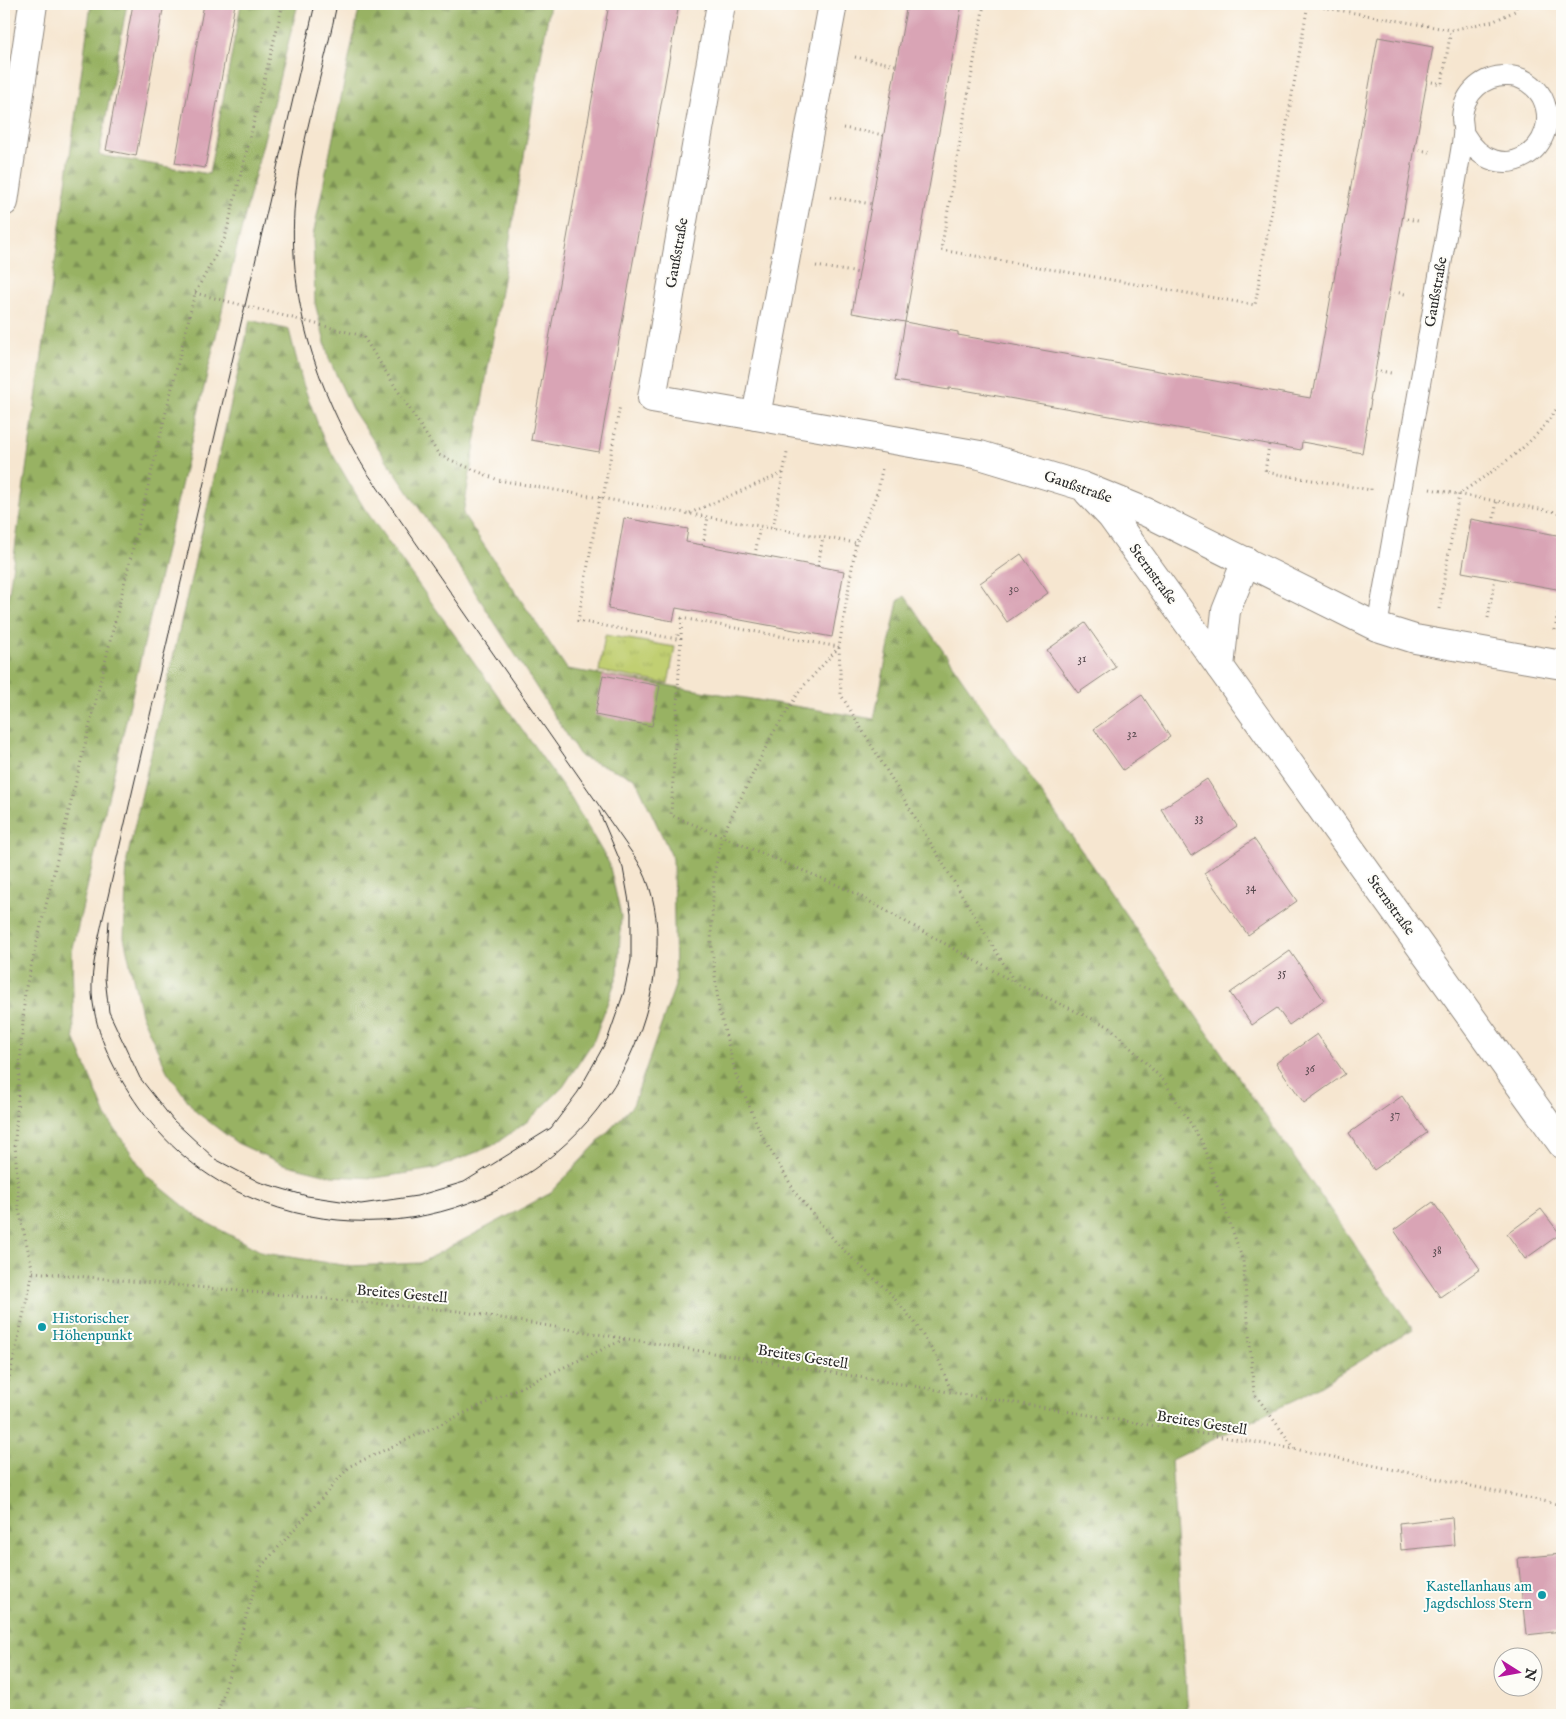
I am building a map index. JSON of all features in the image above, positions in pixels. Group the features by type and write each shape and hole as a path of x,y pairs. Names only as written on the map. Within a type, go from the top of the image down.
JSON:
{"main road":[{"path":"4,202 33,4"},
{"name":"Gaußstraße","path":"721,4 652,398 980,455 1082,486 1146,512 1377,627 1416,639 1562,665"},
{"path":"756,416 833,4"},
{"name":"Sternstraße","path":"1082,486 1111,516 1562,1144"},
{"path":"1220,667 1226,611 1246,561"}],"lane":[{"name":"Gaußstraße","path":"1377,627 1464,134 1462,118 1464,104 1468,97 1484,81 1498,76 1513,76 1528,81 1539,91 1547,104 1546,134 1538,147 1527,157 1512,162 1497,162 1483,156 1471,147 1464,134"}],"path":[{"path":"4,1401 33,1272 20,1210 15,1142 25,991 195,293 225,238 283,4"},
{"path":"984,4 941,250 1255,305 1306,4 1451,30 1494,21 1515,11 1516,4"},
{"path":"1440,94 1451,30"},
{"path":"849,56 896,65"},
{"path":"1427,81 1442,84"},
{"path":"836,127 884,135"},
{"path":"1428,162 1432,143"},
{"path":"1414,149 1430,152"},
{"path":"823,196 872,204"},
{"path":"1416,230 1420,211"},
{"path":"1402,218 1418,221"},
{"path":"811,265 859,273"},
{"path":"1404,303 1407,285"},
{"path":"1389,291 1405,294"},
{"path":"195,293 363,336 439,455 498,480 856,543"},
{"path":"1390,383 1393,364"},
{"path":"1375,370 1391,373"},
{"path":"1439,609 1459,494 1524,449 1552,418 1562,400"},
{"path":"888,439 878,491 856,543 839,647 841,695 1015,983"},
{"path":"1269,444 1265,472 1371,490 1373,479 1562,513"},
{"path":"689,513 783,473"},
{"path":"600,498 578,620 677,640 682,618"},
{"path":"1494,523 1497,501"},
{"path":"703,545 708,517"},
{"path":"755,554 760,526"},
{"path":"818,566 823,537"},
{"path":"1488,618 1495,578"},
{"path":"1555,630 1562,591"},
{"path":"682,618 839,647"},
{"path":"682,618 671,815 849,890 1015,983 1110,1027 1164,1081 1202,1142 1243,1261 1254,1394 1295,1449"},
{"path":"839,647 801,689 777,727 722,836 714,874 711,942 719,1009 736,1074 762,1136 797,1194 840,1247 889,1292 915,1323 939,1361 952,1393"},
{"name":"Breites Gestell","path":"33,1272 458,1311 1295,1449 1562,1505"},
{"path":"217,1715 261,1567 350,1466 625,1339"}],"green space":[{"path":"91,4 127,4 99,155 209,174 241,4 298,4 235,255 72,952 74,1037 106,1116 147,1176 200,1219 264,1253 349,1266 420,1263 549,1194 633,1105 675,986 673,859 635,778 581,757 457,564 352,409 329,359 315,303 313,236 360,4 550,4 463,514 567,669 874,719 898,601 905,596 1413,1329 1303,1396 1171,1460 1188,1715 4,1715 4,628"},
{"path":"250,320 289,330 303,384 323,438 364,508 569,795 609,863 621,916 618,974 594,1040 563,1087 528,1121 492,1146 434,1169 375,1178 332,1176 283,1164 237,1143 195,1111 167,1071 141,1014 124,937 127,859"},
{"path":"605,635 675,647 668,684 599,671"}],"building":[{"path":"133,4 164,4 136,156 106,150"},
{"path":"204,4 235,4 205,168 175,163"},
{"path":"609,4 679,4 599,452 531,440"},
{"path":"907,4 962,4 905,322 852,313"},
{"path":"1378,37 1433,47 1362,453 1302,442 1301,450 958,389 949,388 949,390 895,381 905,322 958,332 958,335 1310,398 1312,390 1314,390"},
{"path":"624,518 688,529 686,542 844,571 832,637 676,608 673,621 608,609"},
{"path":"1471,519 1562,536 1562,590 1462,572"},
{"path":"1021,554 1048,593 1007,622 980,583"},
{"path":"1085,623 1116,667 1078,693 1047,650"},
{"path":"603,675 660,686 652,726 595,715"},
{"path":"1142,695 1170,737 1123,770 1094,729"},
{"path":"1207,779 1237,826 1191,856 1161,809"},
{"path":"1254,839 1297,901 1248,935 1204,873"},
{"path":"1290,951 1324,1000 1289,1025 1277,1008 1252,1025 1230,993"},
{"path":"1317,1034 1345,1074 1304,1103 1276,1063"},
{"path":"1402,1096 1427,1133 1374,1170 1349,1133"},
{"path":"1433,1202 1480,1269 1440,1297 1394,1230"},
{"path":"1541,1209 1560,1234 1525,1259 1507,1234"},
{"path":"1452,1517 1454,1545 1401,1550 1399,1523"},
{"name":"Kastellanhaus am Jagdschloss Stern","path":"1562,1554 1562,1631 1526,1635 1518,1558"}],"tram line":[{"path":"315,4 103,918 94,965 92,993 97,1024 102,1039 122,1081 151,1123 194,1165 228,1187 264,1203 323,1218 383,1221 441,1212 495,1192 545,1161 588,1121 622,1073 645,1016 654,977 657,936 656,916 652,897 646,878 637,860 366,471 330,401 316,364 305,327 297,288 294,210 303,149 337,4"},
{"path":"109,921 105,978 109,1012 140,1078 173,1120 215,1159 259,1182 307,1196 361,1204 417,1196 464,1182 551,1128 578,1092 608,1038 624,992 631,960 631,913 623,868 599,811"}],"place":[{"name":"Historischer Höhenpunkt","path":"42,1327"},
{"name":"Kastellanhaus am Jagdschloss Stern","path":"1542,1595"}]}
